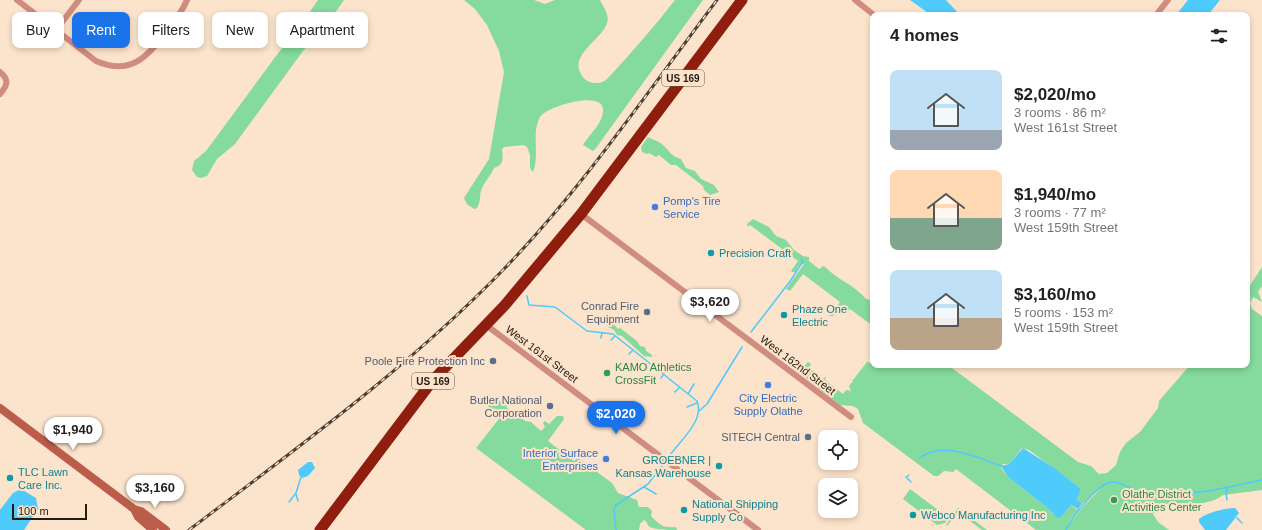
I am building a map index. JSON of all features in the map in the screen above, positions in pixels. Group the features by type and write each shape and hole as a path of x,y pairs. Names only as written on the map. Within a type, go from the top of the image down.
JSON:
{"highway":[{"name":"US 169","path":"320,530 429,385 486,325 550,253 742,0"}],"main road":[{"path":"0,408 134,509 141,511 166,530"},
{"path":"134,509 138,517 153,530"}],"street":[{"path":"17,0 33,12"},
{"path":"64,20 79,0"},
{"path":"64,36 96,61 110,66 133,64 150,54 180,14 187,0"},
{"path":"855,0 870,12"},
{"path":"1158,12 1168,0"},
{"path":"0,72 5,76 7,81 6,86 0,94"},
{"name":"West 162nd Street","path":"581,214 851,417"},
{"name":"West 161st Street","path":"486,325 758,530"}],"green space":[{"path":"318,0 344,0 336,12 310,12"},
{"path":"464,0 534,0 545,4 555,0 600,0 607,14 608,20 599,36 582,55 579,62 579,69 583,77 589,82 600,83 609,77 675,0 703,0 593,151 583,145 601,120 603,111 601,104 595,101 586,100 564,104 553,108 540,117 537,123 536,158 533,172 530,168 530,155 527,147 524,145 504,147 502,150 503,159 500,165 494,168 484,184 478,206 474,209 467,204 464,198 489,159 504,72 499,51 487,25 475,9"},
{"path":"282,48 306,48 235,144 217,159 207,176 201,178 197,177 192,170 194,161 206,151"},
{"path":"648,137 662,144 673,155 681,159 686,168 695,171 701,179 714,185 719,192 710,195 704,190 703,186 676,165 671,165 659,155 656,157 649,153 647,154 642,152 641,147"},
{"path":"753,219 769,227 776,236 786,240 794,250 803,256 809,257 809,261 819,269 824,266 834,275 857,290 866,299 870,300 870,324 850,309 846,313 840,307 833,316 829,316 840,302 803,274 790,291 786,289 804,264 798,266 796,272 792,272 791,271 798,261 750,225 748,227 747,224"},
{"path":"1262,267 1262,286 1258,292 1262,302 1253,297 1250,303 1250,285"},
{"path":"1250,303 1252,309 1262,316 1262,490 1223,495 1209,502 1184,505 1160,503 1160,508 1153,514 1158,522 1169,530 1036,530 956,469 953,472 944,471 938,476 934,476 863,423 858,409 853,406 840,405 801,374 802,368 808,362 811,364 809,368 823,379 826,376 825,380 843,394 846,390 851,391 849,386 853,381 851,379 853,380 867,362 870,363 870,368 952,368 1078,462 1091,466 1099,474 1107,473 1116,465 1120,452 1126,443 1140,432 1158,408 1159,401 1187,368 1250,368","holes":["1022,448 1029,450 1080,488 1077,499 1082,504 1102,487 1067,527 1070,520 1081,508 1076,509 1071,505 1062,516 1054,515 1049,509 1008,477 1001,468 1003,464 1009,464"]},
{"path":"609,319 618,329 620,328 637,341 640,346 645,347 646,351 652,355 652,357 644,356 622,336 617,335 614,330 608,327 607,321"},
{"path":"489,396 504,403 508,409 525,421 531,422 541,431 545,427 543,423 545,421 549,424 557,416 563,416 564,419 548,441 574,461 578,458 612,483 618,493 637,500 639,507 648,507 652,511 651,516 660,524 665,527 676,527 677,530 653,528 650,527 644,520 640,524 639,530 586,530 476,448 502,415 494,408 491,412 485,400"},
{"path":"910,489 949,518 945,523 937,525 903,499"},
{"path":"958,508 987,530 982,530 958,512 947,526 946,525"}],"water":[{"path":"910,0 946,0 957,12 927,12"},
{"path":"1188,0 1220,0 1210,12 1178,12"},
{"path":"1023,448 1054,468 1080,488 1077,499 1082,504 1078,509 1071,505 1062,516 1057,518 1049,509 1008,477 1001,466 1009,464"},
{"path":"308,462 312,462 315,468 308,476 302,478 299,475 298,470"},
{"path":"21,489 36,498 38,509 24,530 0,530 0,510 13,493"},
{"path":"1235,508 1239,513 1226,530 1205,530 1199,522 1199,519 1211,513"}],"waterway":[{"path":"751,332 791,280 803,261 801,259"},
{"path":"527,296 529,305 555,307 587,331 613,334 697,401 699,408 695,423 670,455"},
{"path":"601,338 602,333"},
{"path":"611,340 615,336"},
{"path":"699,411 707,404 742,347"},
{"path":"629,354 633,350"},
{"path":"661,372 666,364"},
{"path":"661,378 664,374"},
{"path":"688,394 694,384"},
{"path":"675,392 679,388"},
{"path":"687,407 697,403"},
{"path":"920,458 929,453 939,451 960,452 1001,466"},
{"path":"616,530 614,509 616,505 648,484 662,466"},
{"path":"909,475 906,477 911,482"},
{"path":"289,502 296,493 301,477"},
{"path":"1066,530 1084,504 1097,490 1108,483 1116,482 1140,492 1177,494 1202,492 1262,480"},
{"path":"644,487 656,494"},
{"path":"1227,500 1226,493 1228,487"},
{"path":"296,494 298,501"},
{"path":"1237,518 1242,523"}],"railway":[{"path":"189,530 351,406 391,373 467,306 503,270 532,239 587,173 717,0"}],"place":[{"name":"Pomp's Tire Service","path":"655,207"},
{"name":"Precision Craft","path":"711,253"},
{"name":"Conrad Fire Equipment","path":"647,312"},
{"name":"Phaze One Electric","path":"784,315"},
{"name":"Poole Fire Protection Inc","path":"493,361"},
{"name":"KAMO Athletics CrossFit","path":"607,373"},
{"name":"City Electric Supply Olathe","path":"768,385"},
{"name":"Butler National Corporation","path":"550,406"},
{"name":"SITECH Central","path":"808,437"},
{"name":"Interior Surface Enterprises","path":"606,459"},
{"name":"GROEBNER | Kansas Warehouse","path":"719,466"},
{"name":"TLC Lawn Care Inc.","path":"10,478"},
{"name":"Olathe District Activities Center","path":"1114,500"},
{"name":"National Shipping Supply Co","path":"684,510"},
{"name":"Webco Manufacturing Inc","path":"913,515"}]}
